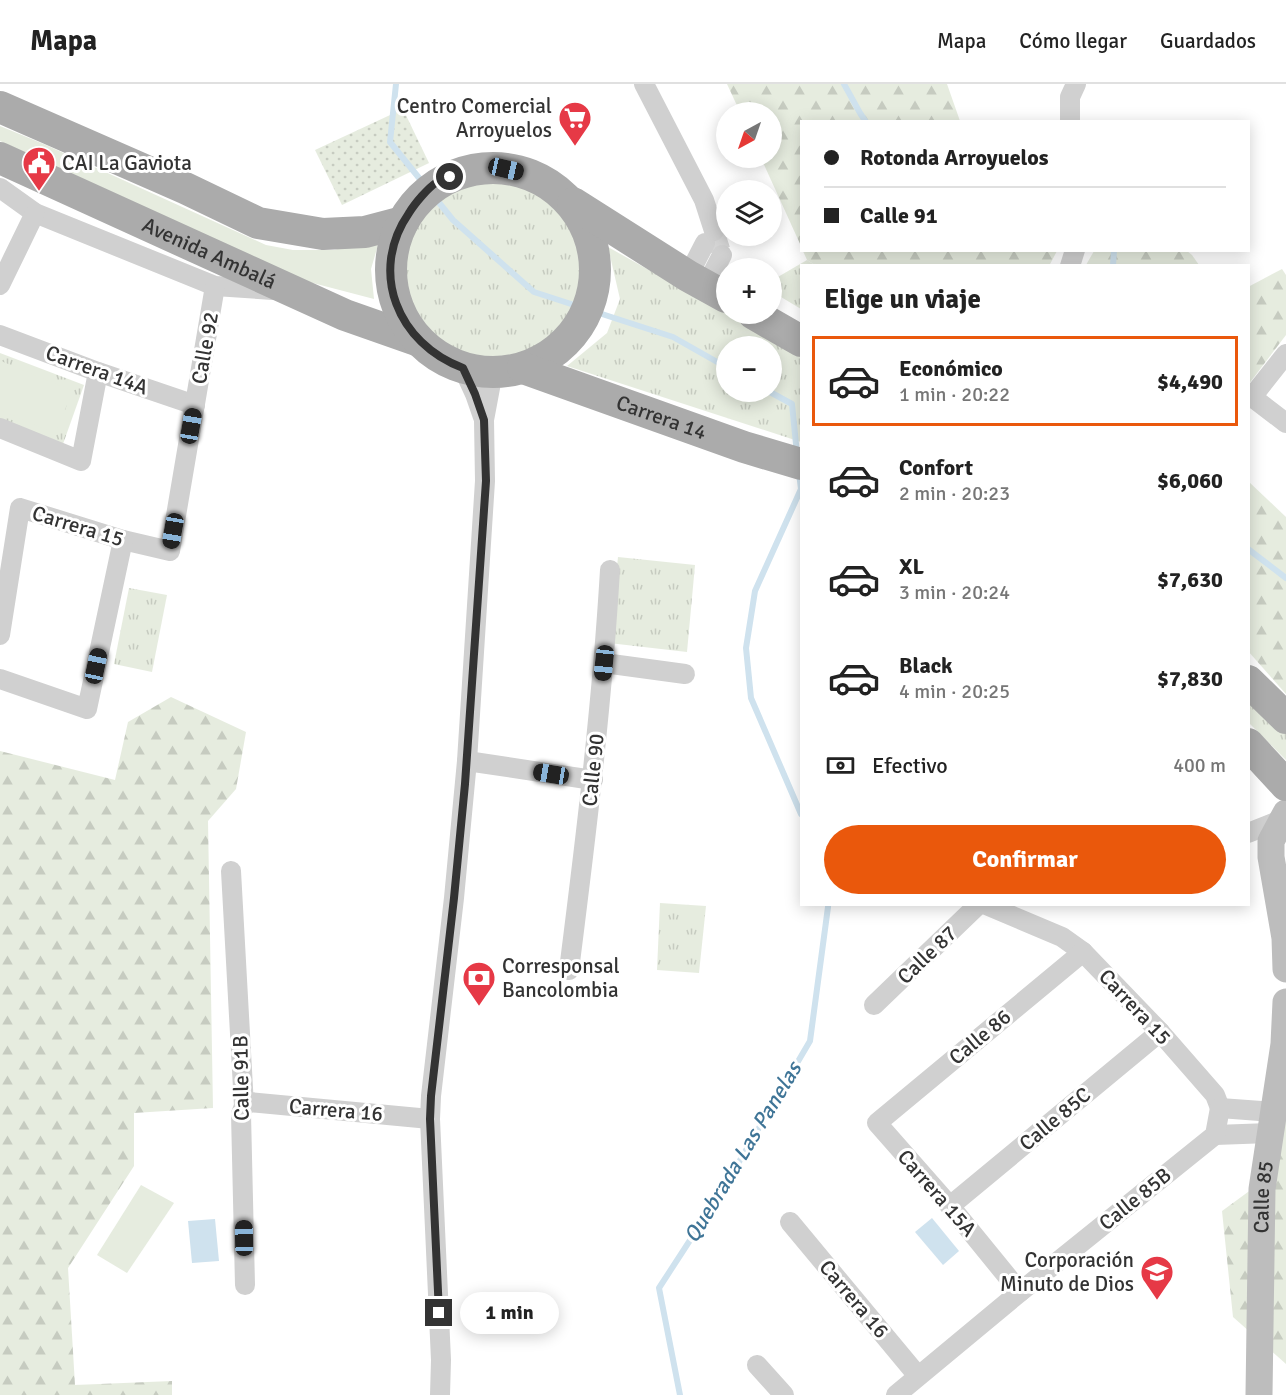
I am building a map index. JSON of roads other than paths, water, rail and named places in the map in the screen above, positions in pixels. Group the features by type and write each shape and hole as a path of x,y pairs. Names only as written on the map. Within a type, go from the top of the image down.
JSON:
{"main road":[{"path":"0,107 185,188 258,223 323,234 365,232 408,213"},
{"name":"Avenida Ambalá","path":"0,158 345,315 419,341"},
{"path":"561,195 582,221 593,252 595,268 592,303 583,322 566,343 539,362 503,372 478,370 444,360 419,341 408,327 393,293 391,256 395,239 408,213 436,183 465,172 506,169 526,174 544,183 707,286"},
{"path":"771,324 800,340"},
{"name":"Carrera 14","path":"523,368 759,452 800,464"},
{"path":"1250,683 1286,718"},
{"path":"1250,746 1286,785"}],"street":[{"path":"644,84 704,200 708,233 707,286"},
{"path":"1070,120 1070,97 1076,84"},
{"path":"0,188 35,213 215,286 297,292"},
{"path":"0,285 35,213"},
{"path":"707,286 722,255"},
{"name":"Calle 92","path":"170,551 215,286"},
{"name":"Carrera 14A","path":"0,335 195,405"},
{"path":"1286,354 1252,397 1286,423"},
{"path":"478,370 475,394 484,420"},
{"path":"441,1395 430,1119 467,761 486,481 484,420 478,370"},
{"path":"0,428 81,461 98,372"},
{"name":"Carrera 15","path":"0,635 20,508 123,540 170,551"},
{"path":"0,679 87,709 123,540"},
{"name":"Calle 90","path":"569,970 593,780 610,570"},
{"path":"604,663 686,674"},
{"path":"467,761 593,780"},
{"path":"1250,832 1284,816"},
{"path":"1284,816 1271,841 1270,857 1285,938 1286,969"},
{"name":"Calle 91B","path":"231,871 244,1106 242,1114 245,1284"},
{"name":"Calle 87","path":"874,1005 977,906"},
{"name":"Carrera 15","path":"989,906 1062,937 1083,952 1160,1032 1215,1095 1220,1108"},
{"name":"Calle 86","path":"877,1123 1083,952"},
{"name":"Calle 85","path":"1259,1395 1262,1189 1284,1044 1286,1002"},
{"name":"Calle 85C","path":"950,1206 1160,1032"},
{"name":"Carrera 16","path":"244,1106 249,1102 430,1119"},
{"path":"1220,1108 1272,1123 1215,1135 1220,1108"},
{"name":"Carrera 15A","path":"877,1123 950,1206 1020,1292"},
{"name":"Calle 85B","path":"896,1395 1215,1135"},
{"name":"Carrera 16","path":"790,1222 918,1376"},
{"path":"757,1365 784,1395"}],"water":[{"path":"932,1218 959,1251 943,1265 915,1232"},
{"path":"215,1219 219,1261 192,1263 188,1221"}],"waterway":[{"path":"396,84 390,142 453,220 534,292 673,337 716,361"},
{"path":"844,84 865,120"},
{"path":"1113,264 1114,252"},
{"path":"782,399 792,404 797,454"},
{"path":"799,473 800,481"},
{"path":"800,491 755,591 746,648 751,698 800,812"},
{"path":"1250,551 1286,578"},
{"name":"Quebrada Las Panelas","path":"680,1395 659,1288 722,1191 810,1041 828,906"}],"tunnel":[{"path":"714,231 722,255"}],"place":[{"name":"Centro Comercial Arroyuelos","path":"575,147"},
{"name":"CAI La Gaviota","path":"39,192"},
{"name":"Corresponsal Bancolombia","path":"479,1007"},
{"name":"Corporación Minuto de Dios","path":"1157,1301"}]}
